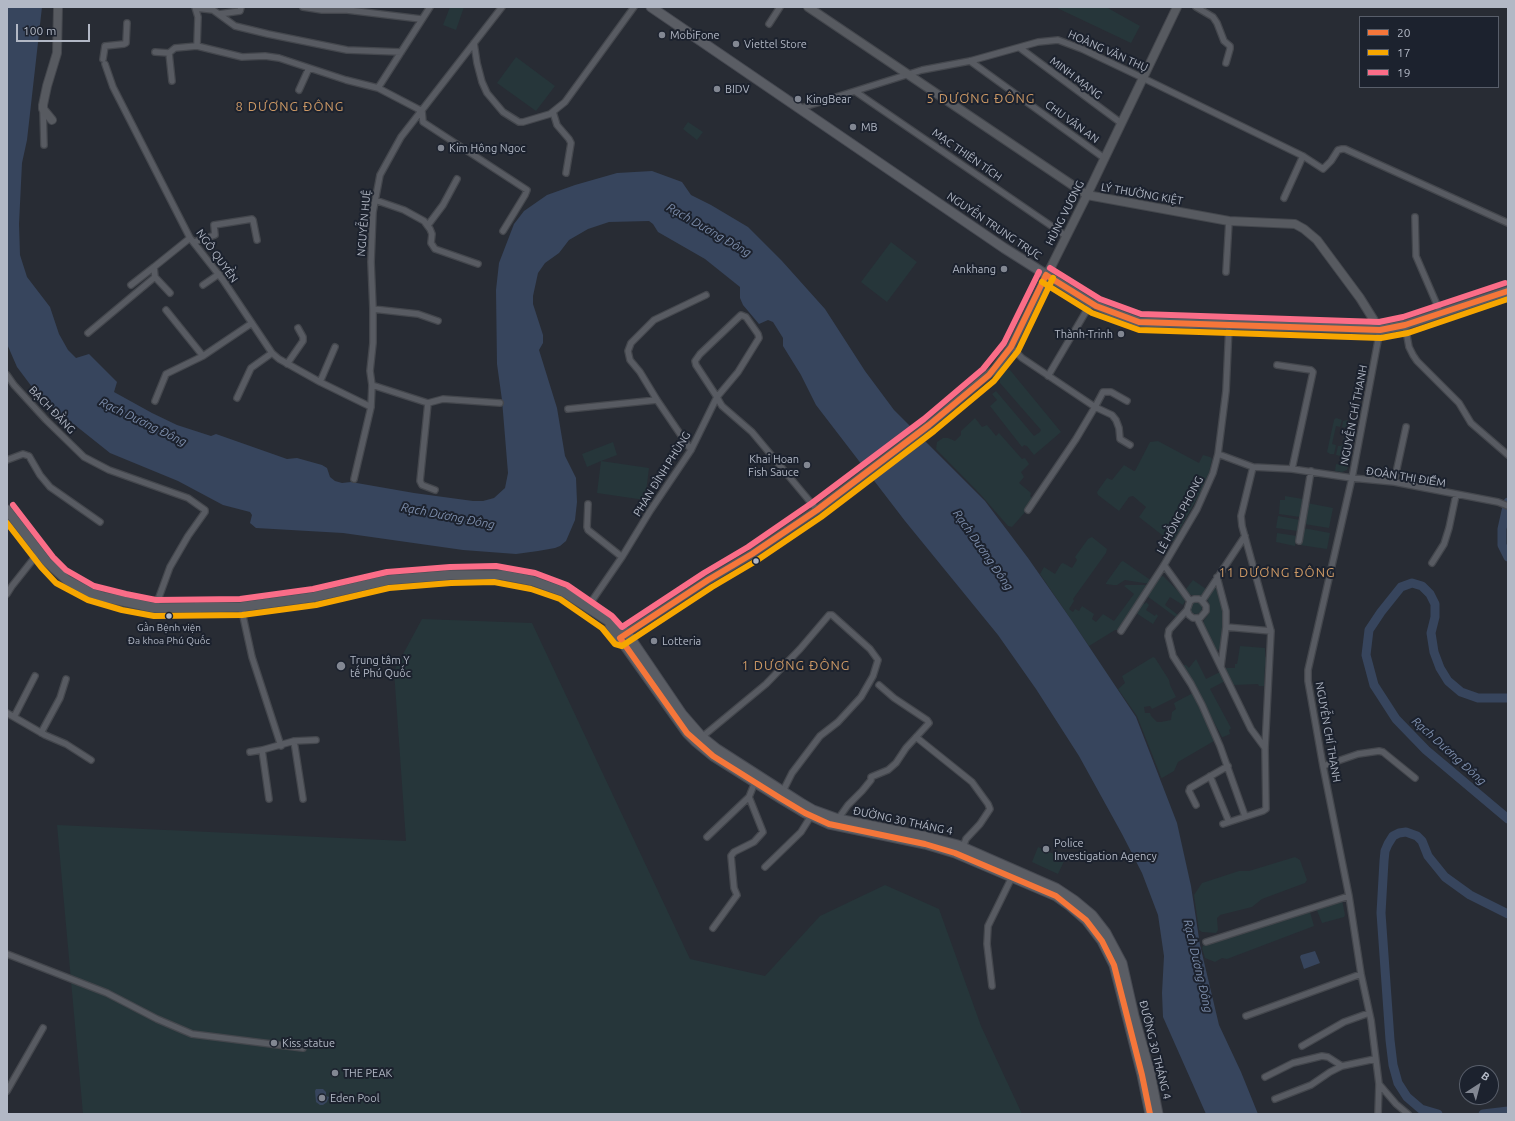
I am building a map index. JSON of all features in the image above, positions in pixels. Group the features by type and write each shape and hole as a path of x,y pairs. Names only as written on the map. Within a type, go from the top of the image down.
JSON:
{"main road":[{"path":"52,120 43,109 47,86 57,53 58,7"},
{"name":"NGUYỄN TRUNG TRỰC","path":"651,7 1004,248 1091,303 1139,322 1380,330 1405,325 1442,314 1508,291"},
{"name":"LÝ THƯỜNG KIỆT","path":"808,7 1087,195 1229,221 1295,224 1318,240 1360,298 1380,330"},
{"name":"HÙNG VƯƠNG","path":"817,510 929,425 989,376 1011,347 1087,195 1177,7"},
{"name":"ĐƯỜNG 30 THÁNG 4","path":"7,510 39,552 61,576 92,593 155,608 241,607 314,597 388,580 451,575 495,574 533,581 564,592 607,622 623,636 660,689 687,733 717,749 811,816 829,824 837,822"},
{"path":"623,636 708,580 752,554 817,510"},
{"name":"ĐƯỜNG 30 THÁNG 4","path":"699,740 713,756 755,782 837,822 925,844 961,851 1057,892 1086,920 1118,964 1146,1074 1158,1114"},
{"name":"ĐƯỜNG 30 THÁNG 4","path":"961,851 1012,877 1057,892"},
{"name":"ĐƯỜNG 30 THÁNG 4","path":"1146,1074 1150,1114"}],"street":[{"path":"197,46 198,17 196,7 213,10 235,26 268,34 347,50 401,52"},
{"path":"219,14 240,12 241,7"},
{"path":"303,7 322,10 347,10 421,19"},
{"path":"378,88 430,7"},
{"name":"NGUYỄN HUỆ","path":"354,479 370,407 372,385 370,371 373,343 371,262 375,200 380,175 386,161 401,137 502,7"},
{"path":"474,43 477,63 482,82 487,93 503,112 519,122 523,122 553,112 565,102 634,7"},
{"path":"768,24 780,7"},
{"path":"1196,7 1208,13 1216,20 1224,42 1231,47 1226,63"},
{"name":"NGÔ QUYỀN","path":"127,23 126,42 124,44 105,46 104,61 114,87 192,240 219,274 272,353 287,364 370,407"},
{"name":"HOÀNG VĂN THỤ","path":"801,108 856,92 922,70 970,61 1038,42 1058,40 1082,49 1143,78 1302,156 1323,169 1331,161 1338,150 1345,149 1508,223"},
{"path":"155,52 168,53 175,48 197,46 242,57 275,57 378,88 422,111 423,122 526,190 527,192 503,231"},
{"name":"MINH MẠNG","path":"1020,48 1121,123"},
{"path":"168,53 172,81"},
{"name":"CHU VĂN AN","path":"970,61 1104,158"},
{"path":"299,90 309,68"},
{"name":"MẠC THIÊN TÍCH","path":"856,92 1066,236"},
{"path":"43,109 44,145"},
{"path":"553,112 557,125 571,143 566,173"},
{"path":"1284,198 1302,156"},
{"path":"428,225 443,205 457,179"},
{"path":"375,200 420,218 428,225 432,234 431,243 435,249 478,264"},
{"path":"1415,216 1416,256 1442,314"},
{"path":"131,285 192,240 215,235 214,225 252,219 257,240"},
{"path":"1226,272 1229,221"},
{"path":"154,267 155,277 170,293"},
{"path":"203,286 219,274"},
{"path":"88,333 155,277"},
{"path":"691,450 640,372 628,357 628,354 629,347 654,320 706,295"},
{"path":"1048,376 1091,303"},
{"path":"166,310 203,356"},
{"path":"373,310 418,314 438,321"},
{"name":"PHAN ĐÌNH PHÙNG","path":"588,608 691,450 717,397 738,372 759,338 758,334 743,315 739,317 700,354 695,361 717,397"},
{"path":"155,401 166,374 203,356 252,323"},
{"name":"LÊ HỒNG PHONG","path":"1121,632 1164,565 1202,498 1213,473 1218,454 1226,391 1229,325"},
{"path":"1405,325 1409,347 1416,361 1459,403 1471,423 1508,455"},
{"path":"287,364 304,339 298,328"},
{"name":"NGUYỄN CHÍ THANH","path":"1378,1114 1379,1084 1371,1020 1361,974 1349,896 1309,692 1308,670 1352,478 1380,330"},
{"path":"320,382 335,347"},
{"path":"1011,347 1022,358 1048,376 1095,407 1112,415 1119,428 1120,439 1130,445"},
{"path":"237,398 251,368 272,353"},
{"path":"1277,365 1311,370 1313,372 1292,469"},
{"name":"BẠCH ĐẰNG","path":"7,375 14,385 46,420 84,457 109,470 188,498 206,510 188,536 170,567 155,608"},
{"path":"372,385 428,403 443,399 500,403"},
{"path":"1028,510 1076,439 1103,392 1111,392 1127,401"},
{"path":"717,397 722,406 752,432 817,510"},
{"path":"568,409 657,400"},
{"path":"428,403 420,481 422,485 435,490"},
{"path":"1394,482 1406,427"},
{"path":"7,460 23,454 29,456 40,475 50,487 100,522"},
{"name":"ĐOÀN THỊ ĐIỂM","path":"1218,454 1253,467 1311,471 1352,478 1394,482 1498,502 1508,506"},
{"path":"1223,824 1263,811 1266,806 1265,748 1271,631 1241,516 1253,467"},
{"path":"1298,541 1311,471"},
{"path":"1432,563 1444,544 1448,533 1456,495"},
{"path":"588,504 588,530 622,557"},
{"path":"1202,601 1245,536"},
{"path":"7,594 39,552"},
{"path":"1164,565 1190,601"},
{"path":"1218,577 1226,611 1226,627 1221,666"},
{"path":"1187,610 1189,615 1193,618 1202,617 1206,611 1206,606 1202,601 1196,599 1190,601"},
{"path":"1190,601 1187,610 1169,630 1169,640 1173,656 1202,705 1228,766 1245,816"},
{"path":"241,607 252,657 281,746"},
{"path":"699,740 766,684 800,649 829,615 832,616 870,649 878,660 873,676 857,702 838,722 820,736 792,773 782,795"},
{"path":"1197,618 1252,729 1265,748"},
{"path":"1226,627 1271,631"},
{"path":"14,717 35,676"},
{"path":"41,733 60,698 66,679"},
{"path":"837,822 848,805 871,780 871,777 888,770 896,763 916,737 928,725 929,721 894,698 879,685"},
{"path":"7,713 41,733 66,744 91,760"},
{"path":"916,737 972,782 990,809 966,839 961,851"},
{"path":"250,752 281,746 294,741 316,740"},
{"path":"294,741 302,799"},
{"path":"262,750 268,799"},
{"path":"1323,766 1358,754 1379,751 1383,752 1415,778"},
{"path":"1196,805 1189,791 1190,788 1228,766"},
{"path":"1210,776 1229,822"},
{"path":"707,837 749,797 755,782"},
{"path":"713,928 737,895 734,888 731,856 734,852 754,842 763,832 749,797"},
{"path":"765,867 801,832 811,816"},
{"path":"992,986 987,944 988,926 1012,877"},
{"path":"1206,942 1349,896"},
{"path":"7,954 107,993 157,1019 192,1034 304,1048"},
{"path":"1246,1016 1361,974"},
{"path":"1302,1046 1344,1022 1369,1013"},
{"path":"7,1091 43,1028"},
{"path":"1266,1077 1293,1063 1322,1056 1328,1057 1342,1066"},
{"path":"1274,1100 1311,1085 1342,1066 1375,1058"},
{"path":"1379,1084 1396,1104 1408,1114"}],"shaded area":[{"path":"450,7 464,7 456,30 443,25"},
{"path":"1055,7 1106,7 1140,26 1131,43"},
{"path":"516,57 555,86 536,111 497,83"},
{"path":"688,122 703,132 697,140 683,129"},
{"path":"891,242 917,262 887,302 861,282"},
{"path":"1006,370 1010,370 1061,432 1034,455 1027,446 1024,445 1022,447 990,406 997,400 992,394 996,391 1034,436 1041,430 1000,383 1000,374"},
{"path":"975,418 982,427 987,425 996,436 999,433 1022,459 1025,458 1029,464 1021,472 1024,477 1019,483 1031,493 1030,496 1033,499 1026,511 1012,527 1008,526 981,495 936,449 937,442 943,438 948,438 955,441 961,435 961,431"},
{"path":"1336,418 1342,420 1340,427 1336,426 1332,444 1336,445 1334,454 1330,454 1327,452 1334,420"},
{"path":"1347,420 1350,422 1343,454 1341,456 1336,455 1338,446 1342,446 1346,428 1342,427 1343,421"},
{"path":"1158,441 1199,463 1203,455 1212,459 1208,477 1174,540 1171,542 1139,517 1146,507 1133,496 1129,497 1119,511 1098,495 1097,492 1107,478 1112,480 1124,465 1135,471 1150,442"},
{"path":"613,442 617,455 587,467 582,454"},
{"path":"1347,458 1350,459 1347,470 1342,472 1335,471 1336,464 1342,465 1343,462 1346,462"},
{"path":"601,461 649,468 645,500 597,493"},
{"path":"1285,496 1303,499 1300,517 1279,514 1280,500 1285,500"},
{"path":"1307,503 1333,508 1329,528 1304,524"},
{"path":"1278,516 1300,520 1298,531 1276,528"},
{"path":"1303,528 1330,533 1327,549 1300,545"},
{"path":"1277,533 1297,536 1295,546 1276,542"},
{"path":"1092,537 1107,549 1106,553 1073,599 1074,601 1069,609 1073,612 1075,609 1079,611 1082,606 1094,614 1092,619 1096,622 1103,614 1114,621 1134,594 1124,586 1146,585 1147,587 1120,630 1115,630 1089,646 1040,574 1044,567 1055,574 1063,563 1072,568 1077,560 1075,557 1088,539"},
{"path":"1123,561 1152,581 1150,584 1125,580 1117,585 1106,584"},
{"path":"1163,576 1186,599 1183,605 1170,597 1165,605 1178,615 1177,618 1147,596 1159,577"},
{"path":"1193,580 1206,589 1202,595 1191,595 1187,592 1186,589"},
{"path":"1214,585 1221,599 1224,616 1221,647 1217,651 1214,648 1203,625 1204,620 1210,612 1210,606 1207,598"},
{"path":"1142,602 1145,604 1146,602 1149,605 1146,610 1155,616 1156,614 1158,616 1153,624 1136,613"},
{"path":"1194,602 1198,602 1202,608 1198,614 1194,614 1190,610 1190,606"},
{"path":"422,619 532,623 690,959 765,976 820,916 885,885 939,909 981,1026 1022,1114 83,1114 57,825 406,841 394,671"},
{"path":"1240,646 1265,648 1265,657 1268,657 1268,665 1265,666 1264,686 1259,686 1258,684 1234,685 1225,671 1225,668 1235,668"},
{"path":"1153,657 1169,680 1176,697 1152,709 1150,706 1144,707 1145,713 1150,713 1157,722 1171,720 1172,712 1176,709 1174,703 1191,694 1194,694 1214,737 1214,741 1178,762 1174,771 1162,778 1137,716 1118,689 1125,683 1122,676"},
{"path":"1196,659 1206,679 1220,672 1225,681 1210,689 1231,728 1229,730 1230,734 1223,737 1183,665 1186,665 1189,668"},
{"path":"1038,847 1065,859 1058,874 1032,862"},
{"path":"1295,857 1300,860 1307,880 1305,883 1262,899 1252,907 1220,915 1217,918 1218,930 1216,933 1202,932 1199,930 1194,895 1202,883 1239,871 1249,871"},
{"path":"1342,900 1345,915 1344,917 1322,923 1316,908"},
{"path":"1306,910 1310,912 1314,926 1227,959 1222,958 1215,962 1205,958 1202,948 1204,944"}],"water":[{"path":"7,7 42,7 27,140 22,163 19,224 20,255 27,277 50,307 59,334 68,350 76,358 89,354 117,382 114,392 152,413 177,425 211,436 216,434 287,459 297,458 322,465 327,468 330,477 335,481 342,483 351,482 473,501 483,501 494,498 505,488 508,473 502,400 497,364 496,290 499,263 514,224 524,211 547,195 617,173 652,171 682,182 691,195 748,227 782,261 825,309 865,371 894,410 985,501 1028,558 1136,717 1177,823 1191,886 1200,945 1219,1025 1241,1072 1258,1114 1206,1114 1163,1017 1162,993 1164,956 1158,915 1142,873 1079,756 1036,689 998,635 905,521 816,405 801,375 783,346 783,338 773,322 768,320 759,324 743,305 740,298 740,287 705,259 658,232 649,221 609,222 588,229 569,240 559,253 545,263 538,273 533,296 533,304 543,335 543,343 539,350 557,408 565,456 576,478 577,502 575,520 566,541 560,546 516,554 463,550 343,533 256,528 250,523 252,515 250,512 223,505 178,481 110,453 51,406 32,387 17,367 7,344"},
{"path":"1315,951 1320,963 1304,969 1300,957 1301,955"},
{"name":"Eden Pool","path":"316,1089 323,1089 326,1092 326,1096 329,1097 327,1102 323,1105 316,1102"}],"pier":[{"path":"914,428 924,438 870,480 862,469"}],"waterway":[{"name":"Rạch Dương Đông","path":"1508,502 1502,529 1502,545 1508,557"},
{"name":"Rạch Dương Đông","path":"1508,698 1478,698 1461,692 1448,681 1440,668 1434,652 1431,633 1435,617 1435,604 1430,594 1422,586 1412,583 1401,587 1369,630 1366,655 1374,685 1396,719 1426,750 1508,819"},
{"name":"Rạch Dương Đông","path":"1438,1114 1421,1109 1407,1097 1398,1083 1393,1065 1381,913 1385,851 1393,836 1406,832 1417,836 1422,841 1428,856 1445,877 1470,895 1508,914"},
{"name":"Rạch Dương Đông","path":"1483,1114 1508,1111"}],"transit line":[{"name":"19","path":"1050,268 1100,299 1141,314 1379,322 1403,317 1505,283"},
{"name":"19","path":"13,505 53,557 66,570 94,586 126,594 156,600 240,599 313,589 387,572 450,567 496,566 535,573 567,585 612,616 622,627 704,573 748,547 812,503 924,419 983,369 1004,343 1039,272"},
{"name":"20","path":"1046,275 1011,347 989,375 929,425 817,510 752,554 708,580 620,638 687,733 713,756 780,798 805,813 829,824 925,844 955,853 1056,896 1086,920 1102,941 1114,965 1142,1075 1150,1114"},
{"name":"20","path":"1046,275 1096,306 1139,322 1380,330 1405,325 1508,291"},
{"name":"17","path":"7,523 41,567 56,583 88,600 122,610 154,616 242,615 316,605 389,588 451,583 494,582 531,589 560,599 602,628 615,644 622,646 712,587 756,561 821,517 934,431 994,381 1018,351 1053,278"},
{"name":"17","path":"1042,282 1092,313 1139,330 1381,338 1408,333 1508,299"}],"place":[{"name":"MobiFone","path":"662,35"},
{"name":"Viettel Store","path":"736,44"},
{"name":"BIDV","path":"717,89"},
{"name":"KingBear","path":"798,99"},
{"name":"MB","path":"853,127"},
{"name":"Kim Hông Ngoc","path":"441,148"},
{"name":"Ankhang","path":"1004,269"},
{"name":"Thành-Trinh","path":"1121,334"},
{"name":"Khai Hoan Fish Sauce","path":"807,465"},
{"name":"Gần Bệnh viện Đa khoa Phú Quốc","path":"169,616"},
{"name":"Lotteria","path":"654,641"},
{"name":"Trung tâm Y tế Phú Quốc","path":"341,666"},
{"name":"Police Investigation Agency","path":"1046,849"},
{"name":"Kiss statue","path":"274,1043"},
{"name":"THE PEAK","path":"335,1073"},
{"name":"Eden Pool","path":"322,1098"}],"district":[{"name":"5 DƯƠNG ĐÔNG","path":"981,99"},
{"name":"8 DƯƠNG ĐÔNG","path":"290,107"},
{"name":"11 DƯƠNG ĐÔNG","path":"1277,573"},
{"name":"1 DƯƠNG ĐÔNG","path":"796,666"}]}
